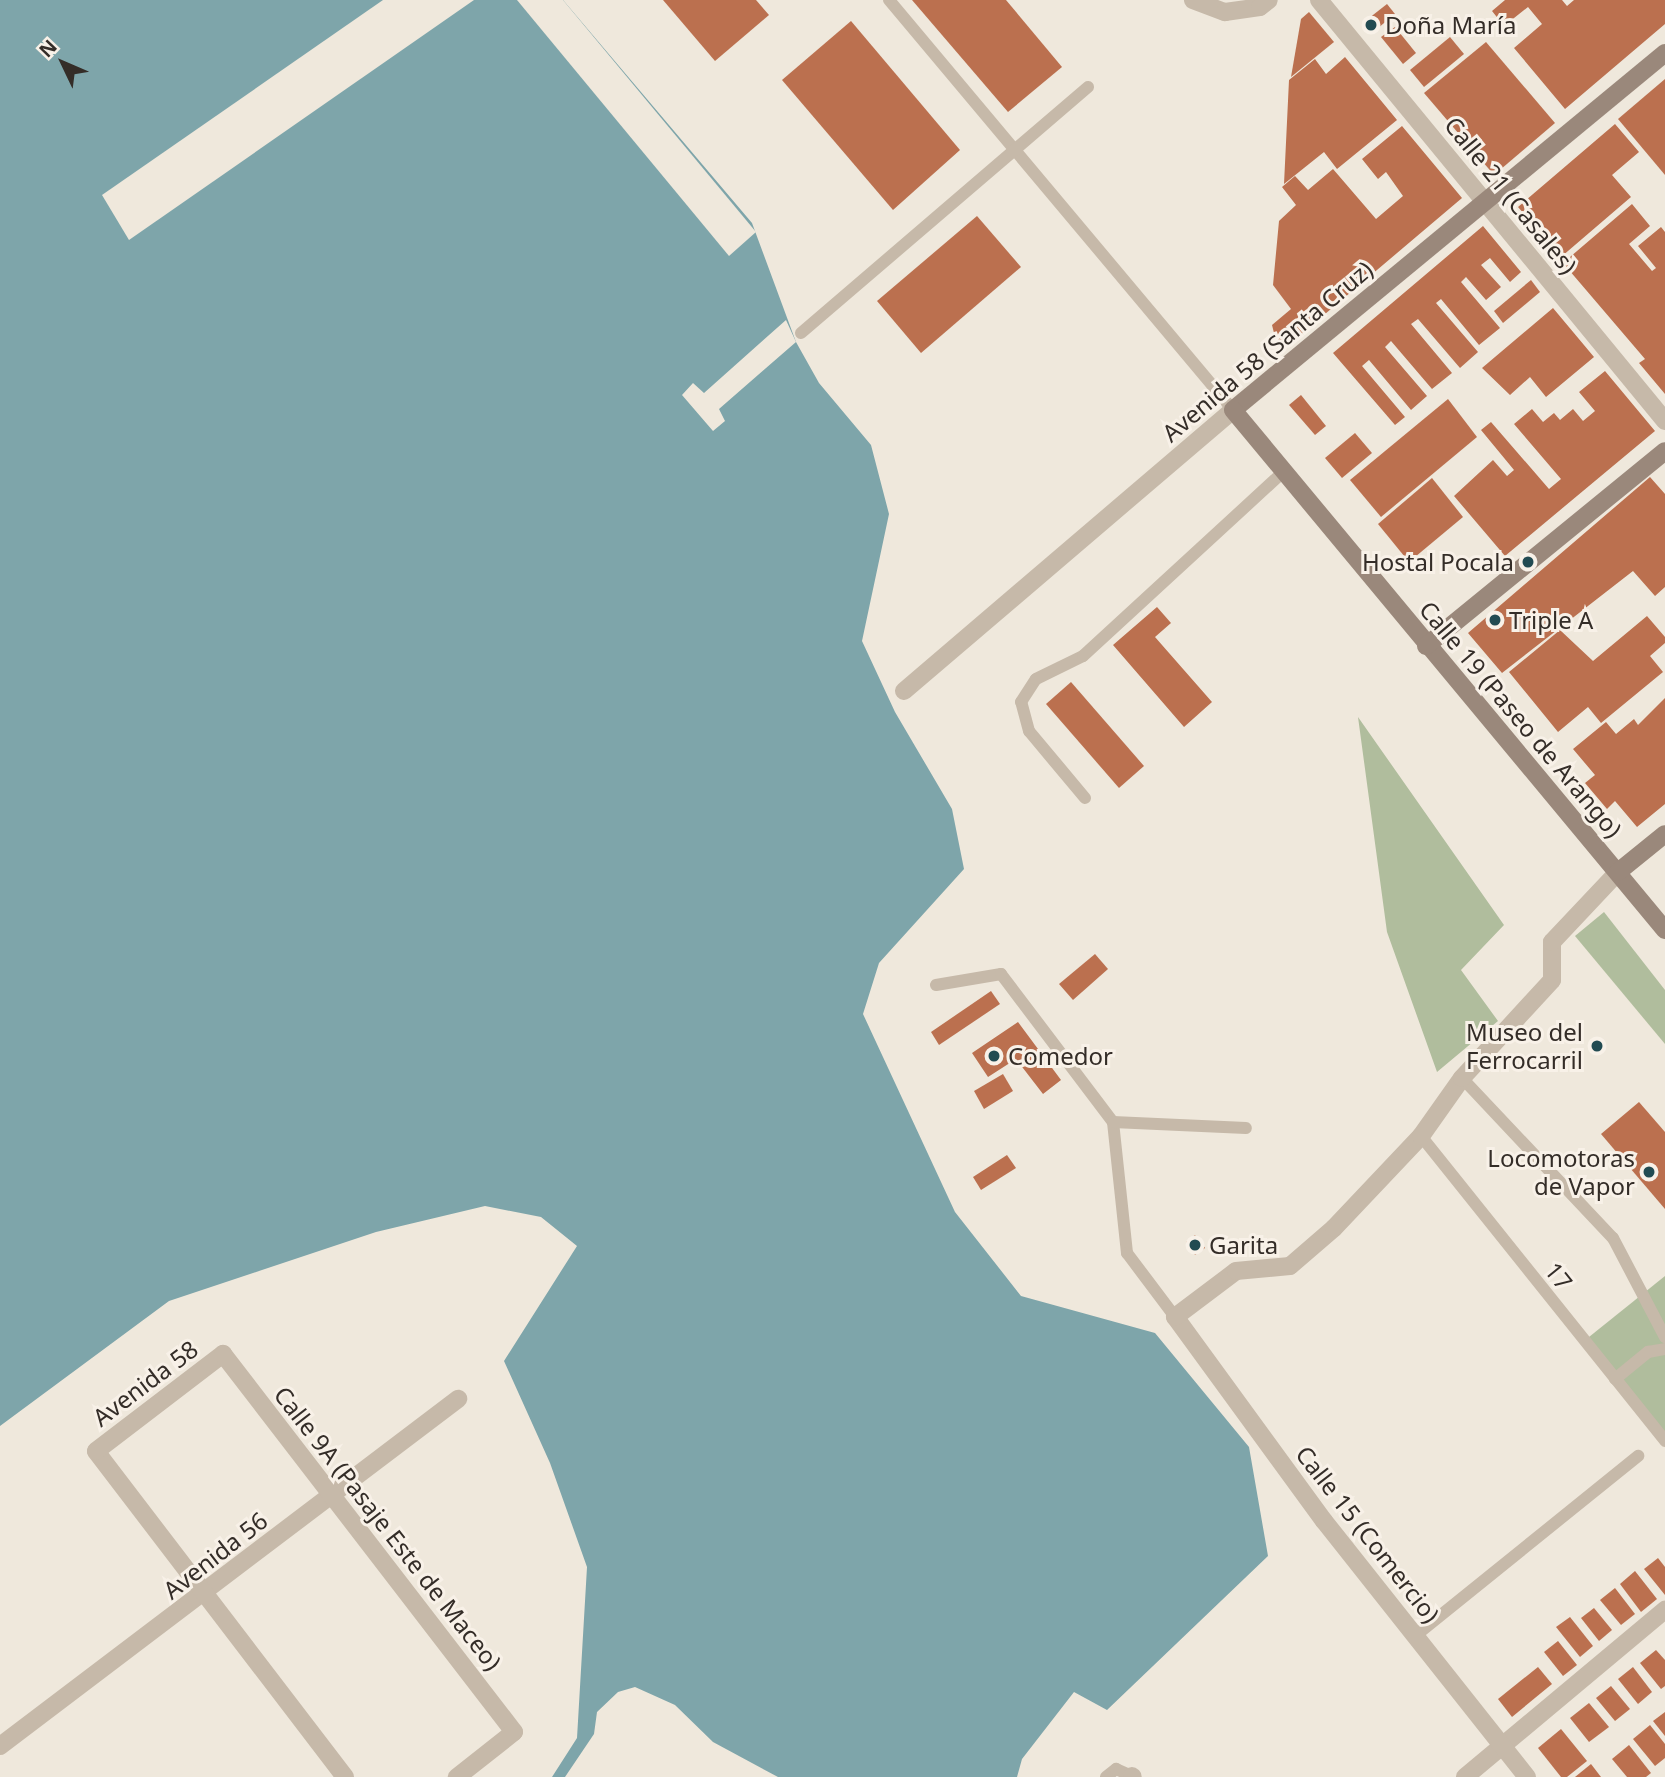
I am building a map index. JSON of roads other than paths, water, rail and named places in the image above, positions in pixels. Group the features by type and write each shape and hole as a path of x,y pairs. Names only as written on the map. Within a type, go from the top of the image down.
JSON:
{"main road":[{"name":"Avenida 58 (Santa Cruz)","path":"1233,410 1665,53"},
{"name":"Calle 19 (Paseo de Arango)","path":"1233,410 1426,646 1665,930"},
{"path":"1426,646 1665,451"},
{"path":"1618,872 1665,834"}],"street":[{"path":"1193,0 1226,12 1260,7 1269,0"},
{"name":"Calle 21 (Casales)","path":"1319,0 1665,421"},
{"name":"Avenida 58 (Santa Cruz)","path":"904,691 1233,410"},
{"path":"1175,1317 1236,1271 1290,1266 1334,1228 1421,1136 1462,1078 1552,980 1552,942 1618,872"},
{"name":"Calle 15 (Comercio)","path":"1175,1317 1324,1521 1527,1777"},
{"name":"Avenida 58","path":"205,1594 96,1451 223,1354"},
{"name":"Calle 9A (Pasaje Este de Maceo)","path":"223,1354 514,1732 457,1777"},
{"name":"Avenida 56","path":"0,1746 205,1594 458,1399"},
{"path":"205,1594 345,1777"},
{"path":"1465,1777 1665,1610"}],"lane":[{"path":"889,0 1017,149 1233,410"},
{"path":"801,333 1088,87"},
{"path":"1085,797 1029,731 1021,702 1036,679 1083,656 1283,472"},
{"path":"936,985 1001,974 1113,1122 1127,1252 1175,1317"},
{"path":"1462,1078 1614,1238 1665,1337"},
{"path":"1113,1122 1246,1128"},
{"name":"17","path":"1421,1136 1665,1441"},
{"path":"1615,1379 1648,1352 1665,1349"},
{"path":"1415,1636 1638,1456"},
{"path":"1107,1777 1116,1769 1133,1776"}],"water":[{"path":"0,0 563,0 752,223 796,342 819,383 871,445 889,514 862,641 895,712 952,809 964,869 879,963 863,1014 955,1212 1021,1296 1155,1333 1249,1447 1268,1556 1107,1710 1074,1692 1022,1759 1017,1777 778,1777 713,1742 675,1705 635,1687 618,1692 597,1712 594,1734 565,1777 552,1777 577,1738 587,1567 550,1463 504,1361 577,1246 541,1217 485,1206 376,1232 169,1301 0,1426"}],"place":[{"name":"Doña María","path":"1371,25"},
{"name":"Hostal Pocala","path":"1528,562"},
{"name":"Triple A","path":"1495,620"},
{"name":"Museo del Ferrocarril","path":"1597,1046"},
{"name":"Comedor","path":"994,1056"},
{"name":"Locomotoras de Vapor","path":"1649,1172"},
{"name":"Garita","path":"1195,1245"}]}
